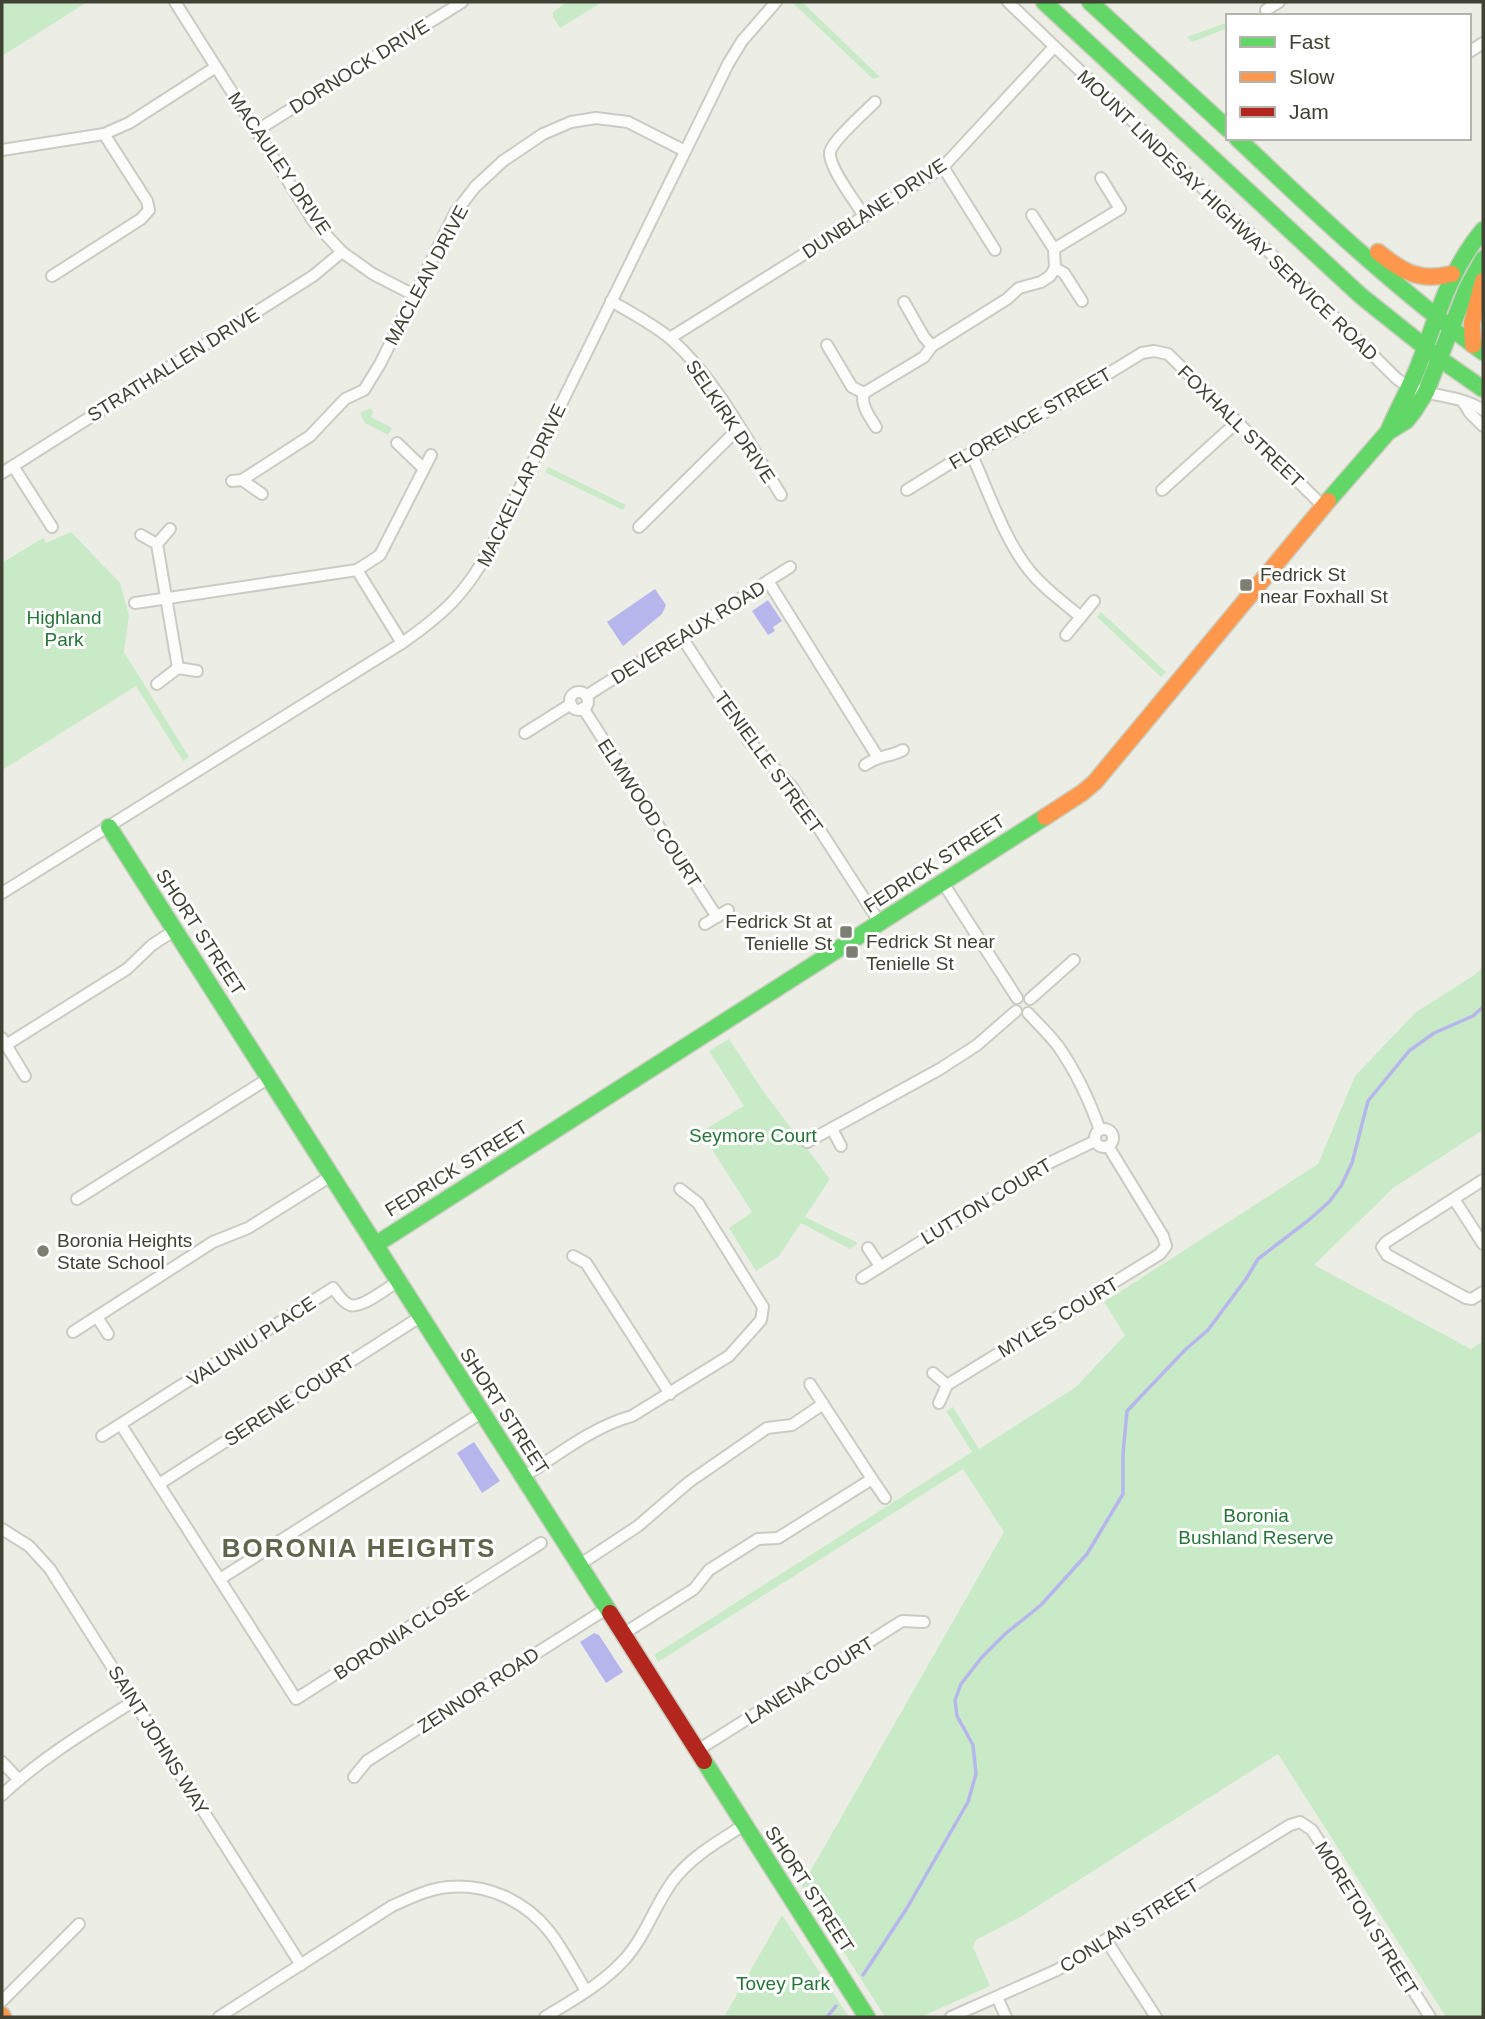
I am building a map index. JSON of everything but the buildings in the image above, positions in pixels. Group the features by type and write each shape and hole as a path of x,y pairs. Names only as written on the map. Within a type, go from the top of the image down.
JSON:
{"main road":[{"path":"1044,2 1361,296 1425,348 1483,390"},
{"path":"1090,2 1226,128"},
{"path":"1239,140 1390,279 1478,349"},
{"path":"1306,202 1328,210 1397,268 1432,278 1452,274"},
{"name":"FEDRICK STREET","path":"374,1245 943,883 1095,782 1388,432 1409,388 1452,274 1483,230"},
{"path":"1478,349 1472,323 1482,272"},
{"name":"FEDRICK STREET","path":"1388,432 1406,421 1426,392 1467,288 1482,272"},
{"name":"SHORT STREET","path":"109,827 867,2017"}],"street":[{"name":"MACAULEY DRIVE","path":"175,2 314,222 342,252 373,274 414,295"},
{"name":"DORNOCK DRIVE","path":"256,131 462,2"},
{"name":"MACKELLAR DRIVE","path":"2,893 401,643 435,620 457,598 478,572 741,41 776,2"},
{"name":"MOUNT LINDESAY HIGHWAY SERVICE ROAD","path":"1008,2 1248,231 1396,378 1409,388 1452,397 1477,405 1483,410"},
{"path":"1266,10 1279,2"},
{"name":"DUNBLANE DRIVE","path":"670,338 943,166 1054,47"},
{"path":"2,150 104,134 129,123 216,67"},
{"path":"864,216 832,164 830,153 834,144 874,102"},
{"name":"MACLEAN DRIVE","path":"262,494 237,481 310,436 345,399 364,390 380,364 455,213 475,187 503,161 543,134 571,122 596,118 628,122 685,151"},
{"path":"52,276 141,219 149,210 147,201 104,134"},
{"path":"943,166 995,250"},
{"path":"1054,249 1119,209 1101,178"},
{"path":"876,427 864,406 864,393 924,357 932,346 1007,299 1018,288 1041,282 1050,276 1055,268 1054,249 1032,215"},
{"name":"STRATHALLEN DRIVE","path":"2,473 313,276 342,252"},
{"path":"1055,268 1064,273 1082,301"},
{"name":"SELKIRK DRIVE","path":"611,301 670,338 696,364 781,495"},
{"path":"904,302 932,346"},
{"path":"827,345 852,387 864,393"},
{"name":"FOXHALL STREET","path":"1154,351 1168,354 1324,507"},
{"name":"FLORENCE STREET","path":"907,490 949,464 1002,439 1142,353 1154,351"},
{"path":"1463,402 1483,426"},
{"path":"1162,491 1237,422"},
{"path":"639,527 739,428"},
{"path":"397,443 423,468"},
{"path":"971,453 1010,540 1027,569 1045,588 1082,617"},
{"path":"135,604 357,570 380,555 431,455"},
{"path":"13,466 52,527"},
{"path":"157,544 170,529"},
{"path":"141,535 157,544"},
{"path":"157,544 178,668"},
{"name":"DEVEREAUX ROAD","path":"586,696 790,567"},
{"path":"357,570 401,643"},
{"path":"768,581 877,756"},
{"path":"1066,635 1094,601"},
{"name":"TENIELLE STREET","path":"681,636 750,742 792,787 880,923"},
{"path":"158,684 178,668 197,671"},
{"path":"581,692 586,696 587,702 583,708 576,709 570,704 574,693 581,692"},
{"path":"525,733 570,704"},
{"name":"ELMWOOD COURT","path":"583,708 717,917"},
{"path":"865,765 877,756 891,757 903,750"},
{"path":"943,883 1017,998"},
{"path":"705,925 728,910"},
{"path":"25,1076 4,1042 127,969 152,945 175,930"},
{"path":"1030,999 1074,960"},
{"path":"1024,996 1030,999 1032,1007 1028,1013 1020,1014 1016,1011 1014,1005 1017,998 1024,996"},
{"path":"807,1142 940,1069 977,1045 1016,1011"},
{"path":"1028,1013 1067,1059 1094,1115 1097,1135 1100,1146 1108,1146 1112,1140 1111,1133 1105,1129 1097,1135"},
{"path":"77,1199 269,1078"},
{"path":"832,1129 841,1146"},
{"name":"LUTTON COURT","path":"862,1278 1097,1135"},
{"name":"MYLES COURT","path":"947,1385 1160,1254 1166,1246 1163,1236 1108,1146"},
{"path":"73,1332 213,1242 248,1228 331,1176"},
{"path":"1483,1180 1382,1247 1387,1255 1466,1298 1483,1292"},
{"path":"523,1478 597,1430 632,1416 729,1356 761,1320 763,1307 698,1203 680,1189"},
{"path":"1454,1199 1483,1244"},
{"path":"868,1248 880,1266"},
{"path":"573,1256 586,1263 670,1394"},
{"name":"VALUNIU PLACE","path":"102,1436 333,1287 342,1299 351,1305 359,1305 397,1282"},
{"path":"97,1317 108,1335"},
{"name":"SERENE COURT","path":"159,1484 420,1317"},
{"path":"933,1373 947,1385 939,1403"},
{"path":"810,1384 884,1498"},
{"path":"579,1564 638,1526 689,1482 767,1428 792,1425 823,1404"},
{"path":"121,1425 220,1579 481,1413"},
{"path":"623,1634 694,1589 709,1570 758,1539 778,1538 872,1479"},
{"name":"SAINT JOHNS WAY","path":"2,1529 29,1546 50,1569 301,1965"},
{"name":"BORONIA CLOSE","path":"220,1579 296,1699 541,1543"},
{"name":"ZENNOR ROAD","path":"354,1777 367,1761 606,1609"},
{"name":"LANENA COURT","path":"698,1750 902,1621 924,1622"},
{"path":"2,1795 74,1739 134,1701"},
{"path":"2,1762 19,1780"},
{"name":"CONLAN STREET","path":"951,2017 1057,1970 1290,1825 1300,1822"},
{"name":"MORETON STREET","path":"1300,1822 1312,1830 1430,2017"},
{"path":"545,2017 604,1979 639,1943 674,1879 696,1857 744,1825"},
{"path":"219,2017 392,1906 419,1894 448,1887 475,1888 502,1894 528,1909 550,1931 586,1991"},
{"path":"2,2001 79,1924"},
{"path":"1106,1940 1156,2017"},
{"path":"997,1997 1006,2017"}],"green space":[{"path":"2,2 87,2 2,56"},
{"path":"567,2 602,2 560,28 553,12"},
{"path":"802,2 880,77 873,79 794,4"},
{"path":"1226,23 1226,29 1192,42 1187,37"},
{"path":"371,408 371,417 392,428 388,435 365,423 360,413"},
{"path":"548,467 626,505 623,510 545,472"},
{"name":"Highland Park","path":"71,532 120,583 129,615 124,652 189,757 183,761 136,686 2,770 2,563 43,538 46,543"},
{"path":"1101,612 1166,672 1161,677 1097,617"},
{"name":"Boronia Bushland Reserve","path":"1483,968 1483,1130 1393,1188 1314,1265 1471,1349 1483,1341 1483,2017 1446,2017 1278,1754 1022,1916 976,1940 973,1947 990,1986 921,2017 885,2017 802,1886 1004,1532 963,1469 658,1662 654,1655 972,1452 946,1411 953,1407 979,1449 1076,1387 1125,1335 1104,1302 1318,1164 1355,1076 1416,1012"},
{"name":"Seymore Court","path":"729,1039 763,1091 830,1179 805,1217 858,1243 850,1249 801,1223 779,1256 756,1271 729,1228 752,1212 701,1132 744,1106 709,1051"},
{"name":"Tovey Park","path":"782,1915 849,2017 724,2017"}],"water":[{"path":"655,589 666,605 662,614 623,646 607,622"},
{"path":"768,600 782,621 773,627 775,631 768,635 752,611"},
{"path":"474,1442 500,1481 482,1493 457,1453"},
{"path":"594,1633 599,1635 623,1672 606,1683 580,1642"}],"waterway":[{"path":"863,1975 907,1908 968,1802 976,1774 973,1745 957,1716 955,1700 961,1684 982,1657 1041,1605 1087,1554 1123,1494 1127,1411 1185,1350 1208,1330 1258,1259 1329,1202 1341,1186 1352,1163 1368,1101 1409,1051 1434,1033 1473,1016 1483,1007"},
{"path":"827,2017 836,2006"}],"traffic: fast":[{"path":"1044,2 1361,296 1440,359 1483,389"},
{"path":"1090,2 1226,127"},
{"path":"1239,140 1387,276 1483,352"},
{"path":"1388,432 1452,279 1483,230"},
{"path":"1328,501 1388,432 1406,421 1414,411 1426,392 1467,288 1483,259"},
{"path":"375,1245 1045,817"},
{"path":"109,827 610,1613"},
{"path":"704,1761 867,2017"}],"traffic: slow":[{"path":"1378,252 1412,274 1430,277 1452,274"},
{"path":"1473,345 1472,323 1483,281"},
{"path":"1045,817 1095,782 1328,501"}],"traffic: jam":[{"path":"610,1613 704,1761"}],"place":[{"name":"Fedrick St near Foxhall St","path":"1246,585"},
{"name":"Fedrick St at Tenielle St","path":"846,932"},
{"name":"Fedrick St near Tenielle St","path":"852,952"},
{"name":"Boronia Heights State School","path":"43,1251"}],"district":[{"name":"BORONIA HEIGHTS","path":"359,1548"}]}
